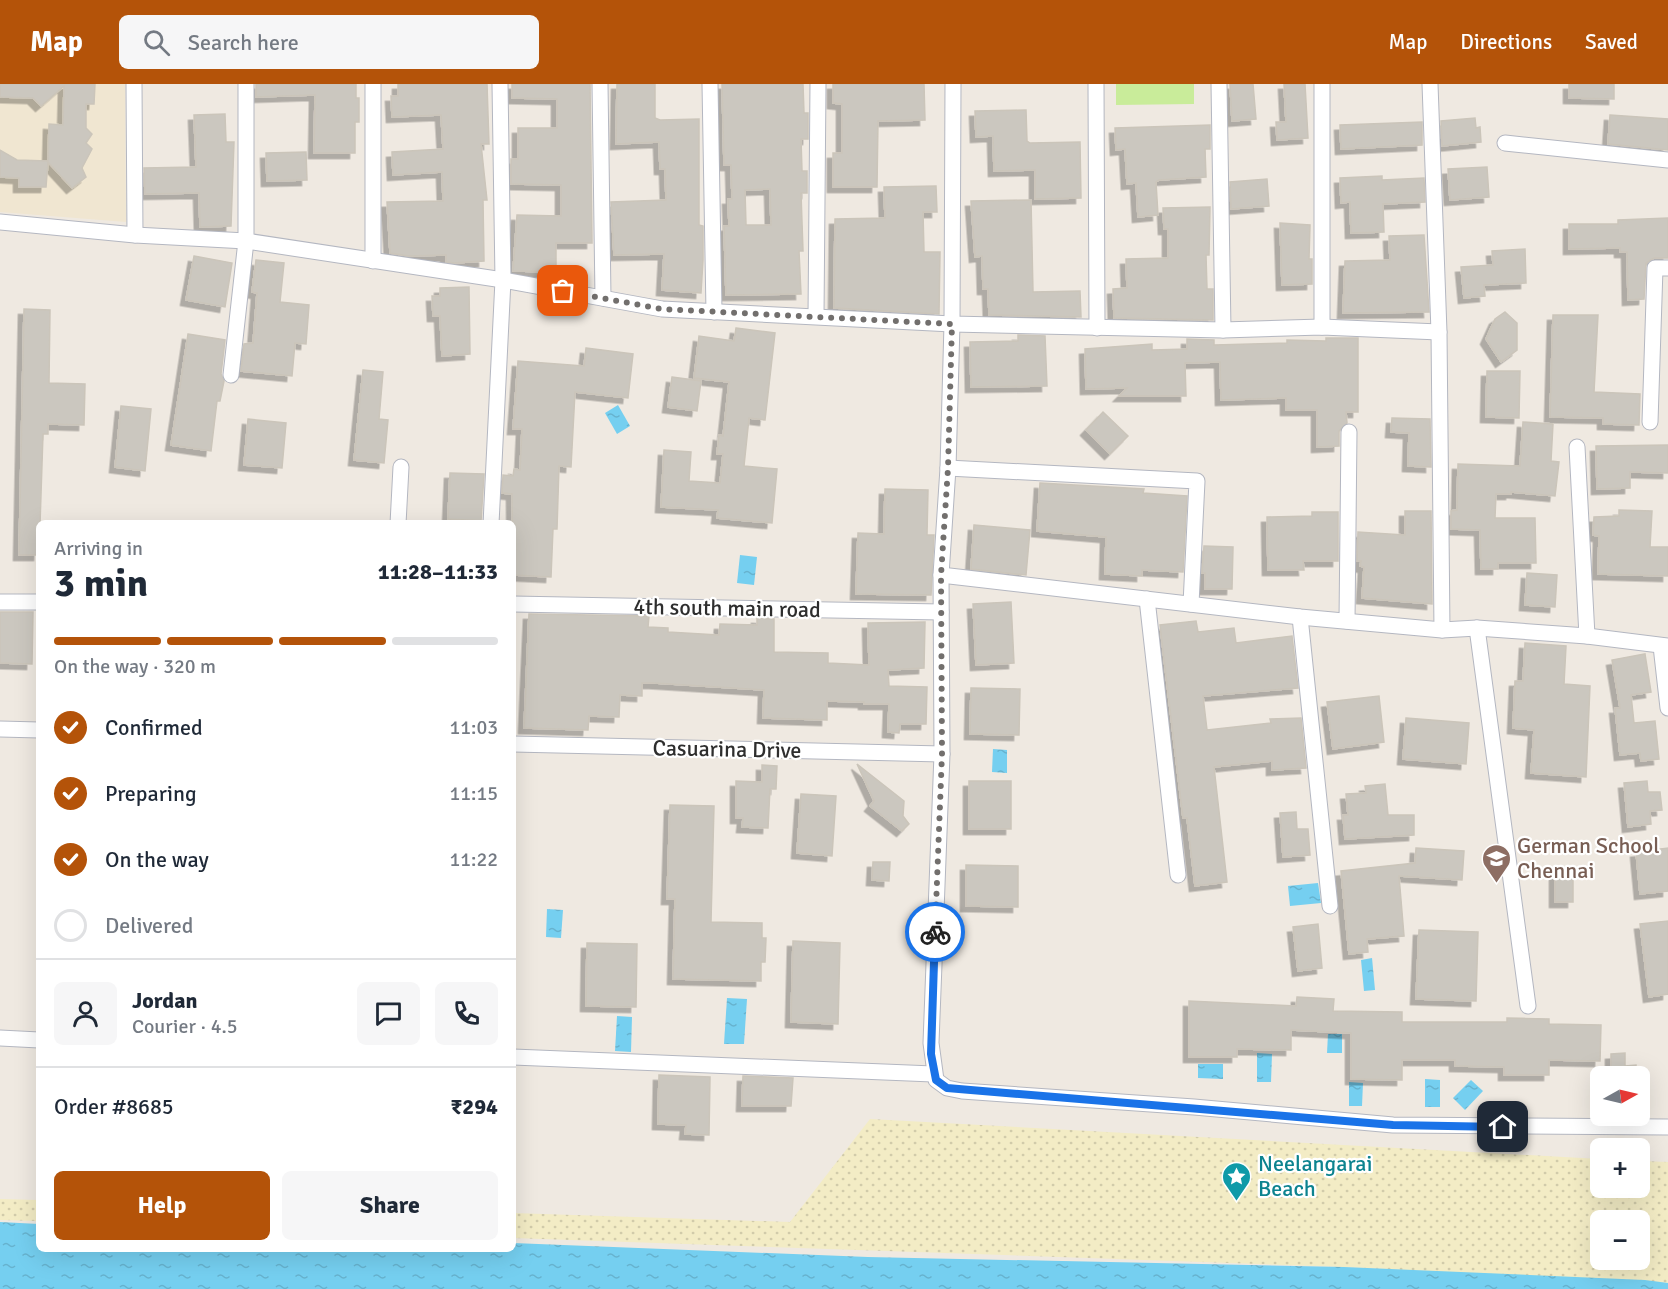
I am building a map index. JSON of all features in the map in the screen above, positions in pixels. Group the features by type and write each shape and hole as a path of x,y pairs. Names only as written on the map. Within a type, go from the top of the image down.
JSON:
{"street":[{"path":"134,84 135,235"},
{"path":"231,375 246,241 246,84"},
{"path":"373,84 373,261"},
{"path":"491,520 502,280 500,84"},
{"path":"600,84 603,298"},
{"path":"710,84 714,312"},
{"path":"816,316 818,84"},
{"path":"953,84 952,324 948,468 941,575 942,754 931,1043 933,1074 938,1083 956,1090 1393,1125 1668,1127"},
{"path":"1096,84 1097,328"},
{"path":"1218,84 1223,330"},
{"path":"1322,84 1322,327"},
{"path":"1430,84 1439,332 1442,630"},
{"path":"1505,143 1668,160"},
{"path":"0,222 135,235 246,241 502,280 662,309 952,324 1223,330 1322,327 1439,332"},
{"path":"1650,422 1655,267 1668,268"},
{"path":"1347,621 1349,432"},
{"path":"1577,447 1587,636"},
{"path":"398,520 401,467"},
{"path":"948,468 1197,481 1191,604"},
{"path":"941,575 1300,617 1442,630 1477,628 1587,636 1664,646 1668,708"},
{"path":"1147,599 1178,875"},
{"path":"0,602 36,602"},
{"name":"4th south main road","path":"516,604 941,612"},
{"path":"1300,617 1330,906"},
{"path":"1477,628 1528,1006"},
{"path":"0,729 36,730"},
{"name":"Casuarina Drive","path":"516,744 942,754"},
{"path":"0,1038 36,1040"},
{"path":"516,1057 933,1074"}],"shaded area":[{"path":"0,84 125,84 126,222 0,212"}],"sand":[{"name":"Neelangarai Beach","path":"870,1119 1590,1158 1590,1198 1650,1198 1650,1161 1668,1162 1668,1283 1344,1267 516,1238 516,1213 790,1222"},
{"path":"0,1199 36,1200 36,1221 0,1220"}],"green space":[{"path":"1116,84 1194,84 1194,104 1116,105"}],"water":[{"path":"618,405 630,426 617,434 605,413"},
{"path":"740,555 757,557 754,585 737,583"},
{"path":"993,749 1007,750 1007,773 992,772"},
{"path":"1318,883 1321,903 1290,906 1288,886"},
{"path":"547,909 563,910 561,938 546,937"},
{"path":"1372,958 1375,990 1364,991 1361,960"},
{"path":"727,998 747,999 744,1044 724,1044"},
{"path":"617,1016 632,1017 631,1052 615,1051"},
{"path":"1328,1034 1342,1034 1342,1053 1327,1053"},
{"path":"1257,1053 1272,1054 1271,1082 1257,1082"},
{"path":"1198,1064 1223,1064 1223,1079 1198,1078"},
{"path":"1425,1079 1440,1080 1440,1107 1425,1107"},
{"path":"1471,1080 1483,1091 1465,1110 1453,1098"},
{"path":"1349,1082 1363,1083 1362,1106 1349,1106"},
{"path":"0,1222 36,1224 36,1252 516,1252 516,1243 868,1257 1344,1267 1645,1280 1668,1283 1668,1289 0,1289"}],"building":[{"path":"0,84 95,84 94,104 86,104 86,128 92,134 86,143 92,149 82,168 86,177 72,188 48,162 46,187 19,187 19,178 0,177 0,150 17,160 48,161 49,124 63,125 64,86 41,106 33,98 0,97"},
{"path":"256,84 356,84 356,98 359,98 359,122 355,122 355,153 314,153 315,95 256,97"},
{"path":"398,84 487,84 489,144 481,144 487,200 483,200 484,261 454,263 446,262 446,255 409,256 390,253 387,202 443,201 442,172 393,175 392,152 443,149 441,115 392,117 391,96 398,96"},
{"path":"512,84 590,84 592,243 556,243 556,272 513,271 517,215 561,216 561,185 511,184 511,159 518,159 518,128 557,128 557,99 512,98"},
{"path":"617,84 655,84 655,118 660,120 699,119 699,225 703,226 701,293 662,290 664,254 614,255 611,202 666,200 665,169 660,169 659,142 616,144"},
{"path":"722,84 803,84 804,113 808,113 808,139 801,139 802,171 807,171 807,193 801,193 803,251 799,251 801,294 726,295 724,226 729,226 728,199 732,199 731,165 724,165","holes":["770,189 771,225 746,225 745,190"]},
{"path":"833,84 924,84 925,120 878,121 877,187 833,187 833,153 842,153 842,104 833,103"},
{"path":"1230,84 1253,84 1256,119 1232,121"},
{"path":"1284,84 1305,84 1308,138 1277,140 1276,122 1286,122"},
{"path":"1569,84 1614,84 1614,99 1569,98"},
{"path":"1026,110 1027,141 1030,143 1080,142 1081,198 1035,199 1035,170 994,171 993,136 976,137 975,111"},
{"path":"225,114 226,142 234,142 231,226 200,227 199,193 145,194 144,168 196,167 194,115"},
{"path":"1610,115 1668,119 1668,150 1608,144"},
{"path":"1475,118 1476,128 1480,127 1481,142 1442,146 1441,121"},
{"path":"1422,122 1422,145 1341,149 1340,125"},
{"path":"1210,125 1210,149 1205,149 1206,177 1159,180 1156,182 1158,215 1138,217 1136,183 1127,184 1125,149 1116,150 1115,128"},
{"path":"306,152 307,180 267,181 266,153"},
{"path":"1487,167 1489,197 1450,200 1448,169"},
{"path":"1382,176 1382,180 1424,178 1425,202 1383,204 1384,232 1351,233 1350,202 1341,203 1340,178"},
{"path":"1267,179 1269,206 1231,209 1230,182"},
{"path":"936,186 937,212 923,212 924,252 940,252 939,314 834,308 835,219 885,218 884,187"},
{"path":"1031,200 1033,292 1080,291 1081,317 989,315 988,289 983,289 982,256 975,257 971,201"},
{"path":"1210,207 1209,255 1206,255 1207,289 1213,289 1213,320 1114,318 1113,289 1127,288 1126,259 1168,258 1168,229 1164,229 1163,208"},
{"path":"1668,218 1668,258 1654,258 1646,263 1644,299 1628,300 1627,252 1620,252 1620,248 1569,249 1569,224 1618,224 1618,220"},
{"path":"1280,223 1310,225 1309,259 1312,259 1312,284 1282,285"},
{"path":"1424,235 1429,312 1343,313 1345,261 1390,260 1389,236"},
{"path":"1525,249 1526,283 1484,285 1485,296 1464,298 1461,267 1493,265 1492,251"},
{"path":"194,256 232,263 225,307 186,300"},
{"path":"256,260 284,263 280,302 309,305 306,344 295,343 292,376 241,371 244,344 253,343 257,293 252,292"},
{"path":"469,287 470,354 442,356 440,316 433,316 432,296 440,296 440,288"},
{"path":"24,309 50,310 49,383 85,384 84,425 48,424 48,434 43,434 40,520 36,520 36,555 19,555"},
{"path":"1505,312 1517,323 1517,350 1501,362 1486,339 1495,319"},
{"path":"1553,315 1598,315 1594,392 1640,394 1639,425 1603,424 1603,418 1550,417"},
{"path":"736,328 775,333 765,420 749,418 744,466 777,469 772,523 717,518 718,510 661,507 664,450 691,452 689,481 720,483 723,454 717,454 719,435 723,436 729,382 694,378 699,336 734,341"},
{"path":"188,334 225,340 221,374 224,381 220,401 217,401 211,451 171,445"},
{"path":"1018,335 1045,336 1047,386 971,387 970,342 1018,341"},
{"path":"1326,338 1358,338 1358,412 1346,412 1347,423 1339,431 1339,446 1317,447 1317,410 1286,410 1286,398 1221,400 1220,362 1185,363 1186,396 1119,396 1127,388 1086,389 1085,349 1152,344 1152,350 1187,349 1187,339 1214,340 1214,345 1287,343 1287,340 1326,341"},
{"path":"586,348 633,354 628,398 575,392 571,467 559,466 557,529 553,529 551,577 516,575 516,520 512,520 512,494 502,493 503,475 513,476 514,469 520,470 522,429 513,429 518,361 584,366"},
{"path":"363,370 383,372 379,419 388,420 384,463 354,460"},
{"path":"1487,371 1520,371 1519,418 1486,417"},
{"path":"672,377 701,381 697,411 668,407"},
{"path":"121,406 151,409 145,471 115,467"},
{"path":"1103,412 1128,436 1110,454 1086,430"},
{"path":"1392,418 1430,419 1431,467 1408,466 1409,433 1391,432"},
{"path":"248,419 286,423 282,468 244,465"},
{"path":"1523,422 1553,424 1551,461 1559,462 1555,496 1511,492 1511,494 1496,494 1495,518 1535,518 1536,563 1498,563 1498,569 1481,569 1480,530 1451,529 1451,511 1457,510 1458,464 1520,466"},
{"path":"1668,445 1668,473 1630,472 1630,488 1597,489 1596,446"},
{"path":"450,473 484,474 481,520 448,519"},
{"path":"1040,483 1144,489 1143,493 1187,496 1183,572 1142,570 1142,576 1105,574 1106,537 1037,531"},
{"path":"885,489 928,490 927,535 934,535 931,595 856,594 858,533 884,534"},
{"path":"1619,510 1652,511 1650,547 1668,547 1668,576 1598,574 1599,536 1593,535 1594,517 1619,516"},
{"path":"1405,511 1431,511 1432,604 1362,598 1364,567 1360,566 1361,561 1357,561 1358,532 1405,535"},
{"path":"1312,512 1338,512 1338,561 1303,561 1304,570 1268,570 1267,517 1312,516"},
{"path":"974,525 1030,530 1026,575 971,569"},
{"path":"1204,546 1233,547 1232,589 1205,589 1205,573 1202,573"},
{"path":"1527,573 1557,575 1555,607 1525,605"},
{"path":"1011,602 1014,663 976,665 973,604"},
{"path":"0,612 33,612 32,664 0,663"},
{"path":"529,614 649,616 648,627 668,628 668,632 719,635 720,624 757,625 757,618 774,619 774,652 828,653 828,663 869,665 868,623 925,622 924,668 888,670 889,686 927,687 926,724 900,724 899,733 888,732 889,704 864,704 864,702 827,701 827,720 763,718 764,690 642,683 642,696 620,695 619,717 589,716 588,730 524,728"},
{"path":"1196,621 1198,632 1234,628 1236,643 1292,636 1298,688 1203,696 1207,730 1271,723 1270,719 1301,718 1306,768 1272,770 1272,761 1214,767 1227,882 1195,886 1187,818 1183,818 1160,625"},
{"path":"1525,643 1566,646 1564,684 1590,686 1586,777 1531,773 1534,730 1513,728 1515,681 1523,681"},
{"path":"1645,654 1651,692 1631,695 1634,723 1655,721 1659,759 1641,761 1640,753 1620,755 1615,708 1620,708 1612,660"},
{"path":"971,688 1020,689 1019,735 970,734"},
{"path":"1379,696 1384,742 1333,749 1327,702"},
{"path":"1406,718 1469,723 1466,764 1403,759"},
{"path":"857,764 904,801 903,816 909,824 902,831 870,806 874,801"},
{"path":"762,765 777,766 776,789 770,789 768,828 742,827 743,818 736,818 736,781 762,782"},
{"path":"969,781 1011,781 1011,829 969,829"},
{"path":"1647,781 1648,792 1660,792 1662,810 1650,811 1651,824 1628,827 1624,783"},
{"path":"1385,784 1388,815 1414,815 1414,835 1345,839 1343,815 1348,815 1346,794 1366,793 1365,786"},
{"path":"801,794 836,796 832,856 797,853"},
{"path":"670,805 714,806 711,922 762,923 762,938 766,938 765,962 761,962 761,981 673,979 675,899 667,899"},
{"path":"1296,812 1297,829 1308,829 1310,855 1283,857 1280,813"},
{"path":"1416,848 1464,851 1462,880 1399,876 1404,936 1367,939 1368,952 1349,954 1341,871 1415,863"},
{"path":"1668,848 1668,891 1640,894 1636,852"},
{"path":"873,862 890,862 889,881 872,880"},
{"path":"966,865 1018,866 1018,907 966,906"},
{"path":"1573,872 1573,902 1555,902 1555,873"},
{"path":"1668,921 1668,994 1649,997 1640,924"},
{"path":"1318,924 1322,968 1298,971 1293,927"},
{"path":"1419,930 1478,932 1476,1001 1416,999"},
{"path":"793,941 840,943 838,1024 791,1022"},
{"path":"587,943 637,944 636,1007 586,1006"},
{"path":"1297,997 1334,999 1333,1011 1402,1012 1402,1022 1507,1022 1507,1018 1549,1019 1549,1024 1601,1025 1600,1061 1549,1060 1549,1075 1504,1075 1504,1067 1455,1066 1455,1060 1402,1060 1402,1080 1351,1079 1351,1033 1291,1030 1291,1050 1237,1049 1237,1057 1189,1057 1189,1001 1296,1006"},
{"path":"1625,1053 1625,1066 1611,1066 1611,1054"},
{"path":"659,1075 710,1077 709,1135 685,1134 686,1125 658,1124"},
{"path":"743,1076 793,1078 791,1106 742,1106"}],"way so far":[{"path":"563,291 662,309 952,324 948,468 941,575 942,754 935,932"}],"place":[{"name":"German School Chennai","path":"1496,884"},
{"name":"Neelangarai Beach","path":"1237,1202"}],"route":[{"path":"935,932 931,1058 936,1080 947,1088 1393,1125 1503,1127"}]}
